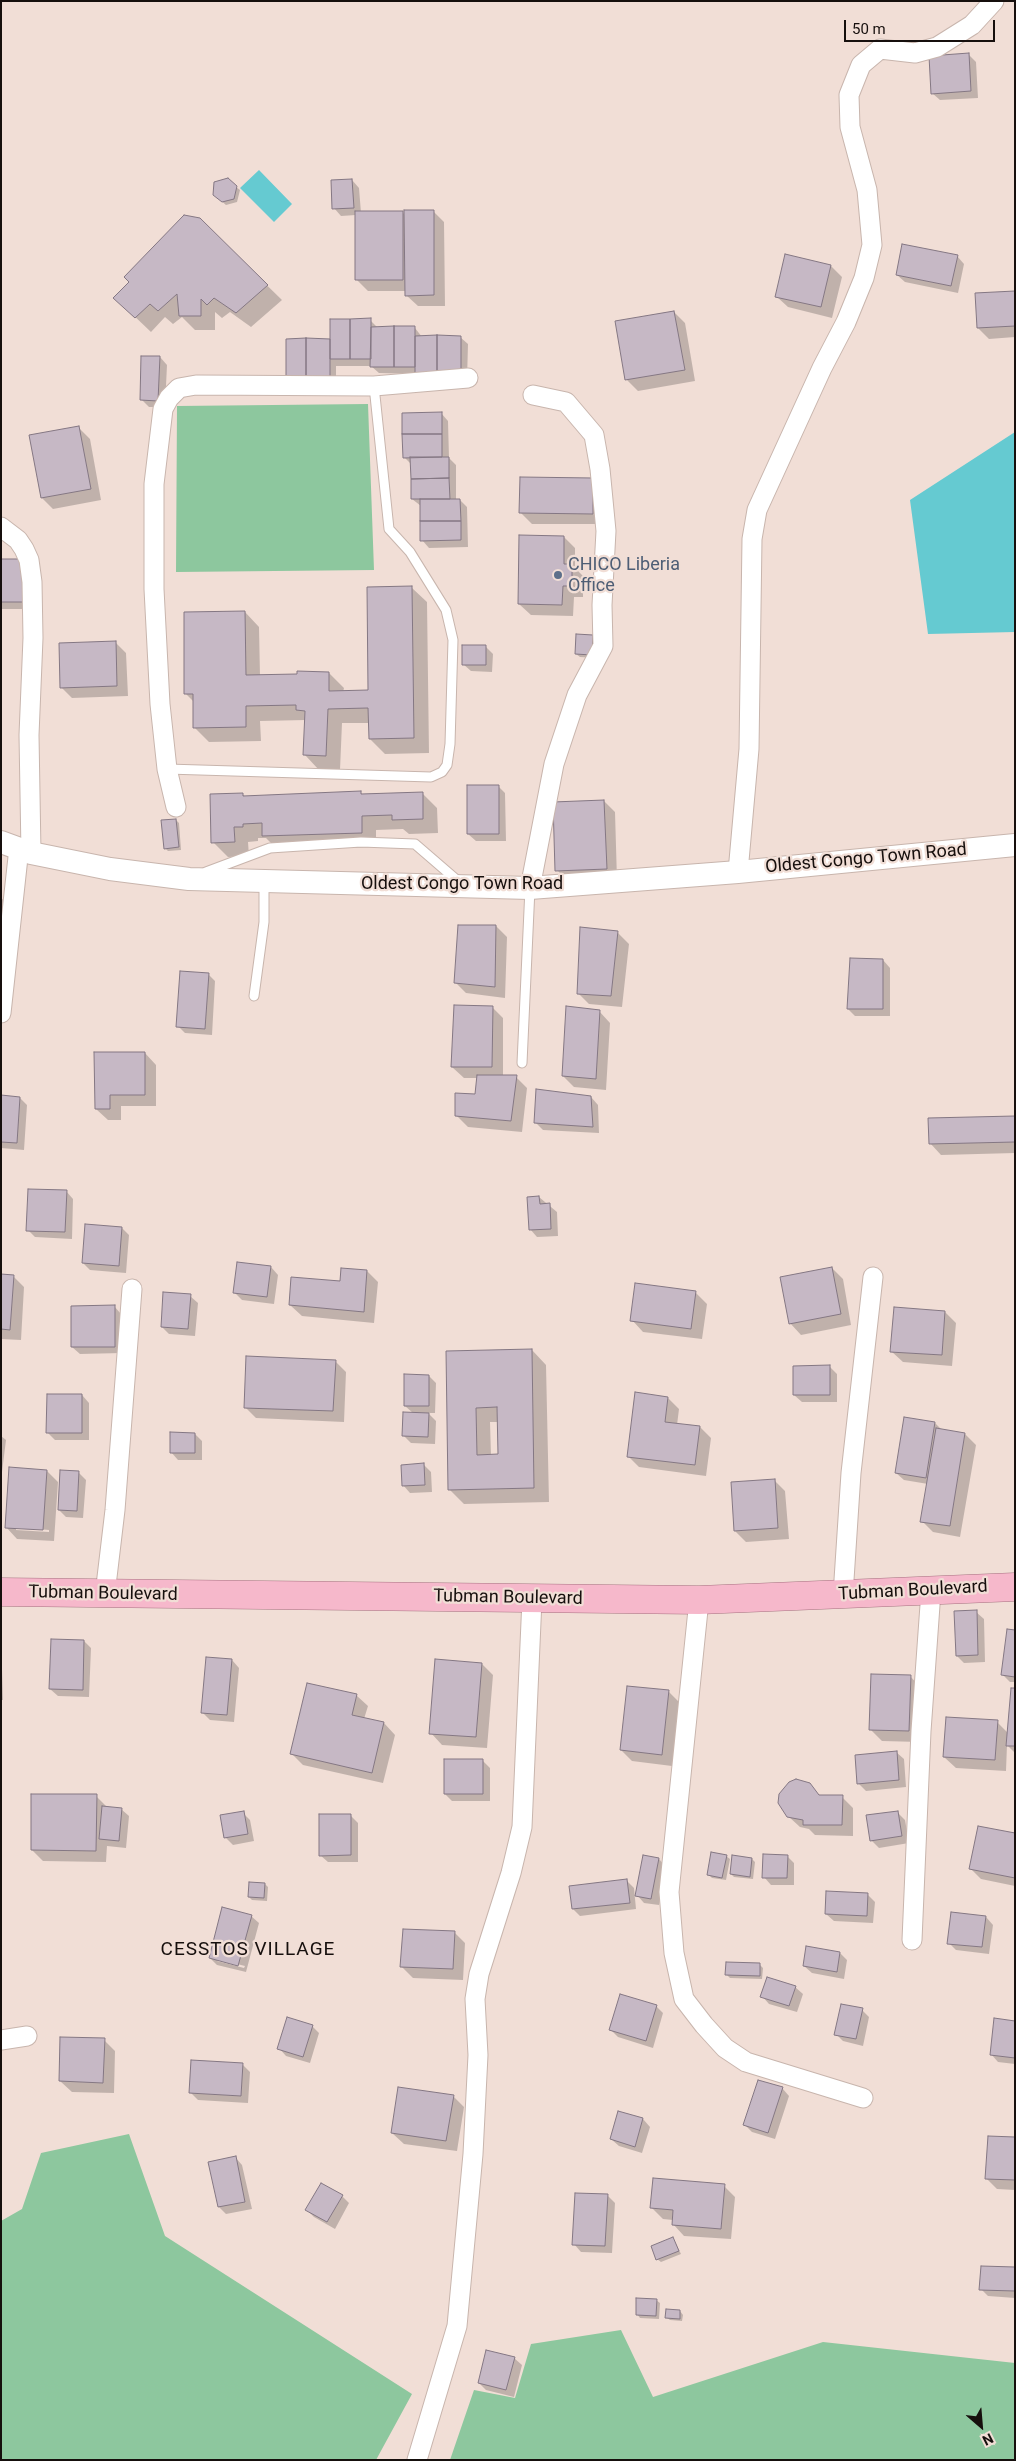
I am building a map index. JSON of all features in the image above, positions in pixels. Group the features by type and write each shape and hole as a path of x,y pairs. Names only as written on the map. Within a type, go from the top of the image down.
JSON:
{"highway":[{"name":"Tubman Boulevard","path":"1,1592 699,1600 1015,1586"}],"street":[{"path":"738,872 750,749 752,539 757,510 822,368 846,322 864,278 872,245 867,190 850,126 849,95 861,65 880,49 915,53 937,48 972,25 994,1"},
{"path":"176,807 167,769 160,704 154,589 154,484 163,409 169,398 179,388 196,385 374,386 468,378"},
{"path":"530,888 554,764 577,695 603,646 602,605 606,531 600,469 594,435 566,402 532,395"},
{"path":"1,527 24,549 30,560 33,638 29,735 1,1013"},
{"name":"Oldest Congo Town Road","path":"17,848 110,869 189,879 530,888 738,872 1015,845"},
{"path":"843,1595 851,1473 874,1277"},
{"path":"106,1594 115,1510 132,1289"},
{"path":"912,1940 921,1730 931,1591"},
{"path":"417,2460 457,2326 473,2154 478,2055 475,1999 479,1974 511,1873 522,1827 532,1599"},
{"path":"699,1600 669,1892 674,1953 684,1999 725,2048 746,2062 862,2098"},
{"path":"1,2040 27,2036"}],"lane":[{"path":"167,769 431,777 442,772 447,765 450,744 453,640 446,610 410,552 390,529 374,386"},
{"path":"189,879 270,848 361,842 415,844 464,887"},
{"path":"254,996 264,922 264,881"},
{"path":"522,1063 530,888"}],"green space":[{"path":"368,404 374,570 176,572 177,406"},
{"path":"129,2134 165,2236 412,2394 376,2460 1,2460 1,2221 22,2209 41,2153"},
{"path":"621,2330 653,2397 823,2342 1015,2363 1015,2460 450,2460 474,2390 515,2398 531,2344"}],"water":[{"path":"259,170 292,204 274,222 240,188"},
{"path":"1015,432 1015,632 928,634 910,500"}],"building":[{"path":"969,53 971,91 931,94 929,56"},
{"path":"228,178 237,186 234,199 222,202 213,195 214,182"},
{"path":"352,179 354,208 332,209 331,180"},
{"path":"404,210 434,210 434,295 405,296"},
{"path":"355,211 403,211 403,280 355,280"},
{"path":"184,215 200,218 268,285 236,313 214,298 207,305 201,299 201,316 179,316 177,294 158,311 150,304 135,318 113,298 129,282 124,277"},
{"path":"902,244 958,255 951,286 896,275"},
{"path":"785,254 831,265 821,307 775,297"},
{"path":"1015,291 1015,326 977,328 975,293"},
{"path":"674,311 685,370 625,380 615,321"},
{"path":"371,318 371,359 350,359 350,319"},
{"path":"330,319 350,319 350,359 330,359"},
{"path":"394,326 394,367 370,367 371,327"},
{"path":"394,326 415,326 415,367 394,367"},
{"path":"437,335 437,374 415,374 415,336"},
{"path":"437,335 461,336 461,374 437,374"},
{"path":"306,338 306,378 286,378 286,339"},
{"path":"306,338 330,339 330,378 306,378"},
{"path":"141,356 160,356 158,401 140,400"},
{"path":"442,412 442,434 402,434 402,413"},
{"path":"79,426 91,489 41,498 29,435"},
{"path":"402,434 442,434 442,457 403,458"},
{"path":"410,457 449,457 449,478 411,479"},
{"path":"520,477 593,478 593,514 519,513"},
{"path":"449,478 450,499 411,499 411,479"},
{"path":"420,499 460,499 461,521 420,521"},
{"path":"420,521 461,521 461,540 420,541"},
{"path":"519,535 564,536 564,564 572,564 572,586 563,586 562,605 518,604"},
{"path":"1,559 28,559 28,602 1,602"},
{"path":"412,586 414,738 369,739 368,708 328,709 326,756 303,755 305,711 296,710 296,705 246,706 246,727 193,728 193,694 184,694 184,612 245,611 246,675 297,674 297,671 329,672 329,691 368,690 367,587"},
{"path":"576,634 593,635 592,655 575,654"},
{"path":"116,641 117,686 60,688 59,643"},
{"path":"462,645 486,645 486,665 462,665"},
{"path":"467,785 499,785 499,834 467,834"},
{"path":"361,791 361,794 423,792 423,819 392,820 392,815 362,816 362,833 262,836 262,823 243,824 243,827 234,827 235,842 211,843 210,794 243,793 243,796"},
{"path":"604,800 607,869 555,871 553,802"},
{"path":"176,819 179,847 164,849 161,820"},
{"path":"458,925 496,925 495,987 454,983"},
{"path":"580,927 618,931 611,996 577,994"},
{"path":"850,958 883,959 883,1009 847,1009"},
{"path":"180,971 209,973 205,1029 176,1027"},
{"path":"454,1005 493,1006 492,1067 451,1067"},
{"path":"566,1006 600,1010 596,1079 562,1076"},
{"path":"94,1052 145,1052 145,1095 110,1095 110,1109 95,1109"},
{"path":"477,1075 517,1075 511,1121 455,1116 455,1093 475,1094"},
{"path":"536,1089 591,1096 593,1127 534,1123"},
{"path":"1,1095 20,1097 17,1143 1,1142"},
{"path":"1015,1116 1015,1142 929,1144 928,1118"},
{"path":"28,1189 67,1190 65,1232 26,1231"},
{"path":"539,1196 540,1204 550,1203 551,1229 529,1230 527,1197"},
{"path":"85,1224 122,1227 119,1266 82,1263"},
{"path":"237,1262 271,1266 267,1297 233,1293"},
{"path":"832,1267 841,1314 789,1324 780,1277"},
{"path":"341,1268 367,1270 364,1312 289,1305 291,1277 340,1281"},
{"path":"1,1274 14,1275 10,1330 1,1329"},
{"path":"635,1283 696,1291 691,1329 630,1321"},
{"path":"163,1292 191,1294 188,1329 161,1327"},
{"path":"115,1305 115,1347 71,1347 71,1306"},
{"path":"894,1307 945,1311 942,1355 890,1352"},
{"path":"532,1349 534,1488 448,1490 446,1351","holes":["497,1407 498,1454 477,1455 476,1408"]},
{"path":"246,1356 336,1360 333,1411 244,1408"},
{"path":"830,1365 830,1395 793,1395 793,1366"},
{"path":"404,1374 429,1375 429,1406 404,1406"},
{"path":"635,1392 668,1397 665,1422 700,1426 695,1465 627,1457"},
{"path":"47,1394 82,1394 82,1433 46,1433"},
{"path":"403,1412 429,1413 428,1437 402,1436"},
{"path":"904,1417 935,1422 926,1478 895,1473"},
{"path":"936,1428 965,1433 950,1526 920,1522"},
{"path":"170,1432 195,1433 195,1453 170,1453"},
{"path":"424,1463 425,1485 402,1486 401,1465"},
{"path":"9,1467 47,1470 43,1530 5,1528"},
{"path":"60,1470 79,1471 77,1511 58,1510"},
{"path":"775,1479 778,1528 734,1531 731,1482"},
{"path":"977,1610 978,1655 956,1656 954,1611"},
{"path":"1007,1629 1015,1630 1015,1677 1001,1675"},
{"path":"51,1639 84,1640 83,1690 49,1689"},
{"path":"206,1657 232,1659 227,1715 201,1713"},
{"path":"435,1659 482,1663 476,1737 429,1734"},
{"path":"871,1674 911,1675 909,1731 869,1730"},
{"path":"307,1683 357,1694 352,1715 384,1722 372,1773 290,1754"},
{"path":"627,1686 669,1690 662,1755 620,1750"},
{"path":"1011,1688 1015,1688 1015,1746 1006,1746"},
{"path":"946,1717 998,1720 995,1760 943,1757"},
{"path":"897,1751 899,1780 857,1784 855,1755"},
{"path":"444,1759 483,1759 483,1794 444,1794"},
{"path":"796,1779 810,1783 819,1795 843,1795 842,1825 803,1825 803,1820 787,1817 778,1803 779,1794 789,1782"},
{"path":"31,1794 97,1794 96,1851 31,1850"},
{"path":"102,1806 122,1808 119,1841 99,1839"},
{"path":"244,1811 248,1834 224,1838 220,1815"},
{"path":"898,1811 902,1836 870,1841 866,1815"},
{"path":"319,1814 351,1814 351,1855 319,1856"},
{"path":"978,1826 1015,1833 1015,1878 969,1869"},
{"path":"711,1852 727,1855 722,1878 707,1875"},
{"path":"763,1854 788,1855 787,1878 762,1878"},
{"path":"643,1855 659,1858 651,1899 635,1896"},
{"path":"732,1855 752,1858 750,1877 730,1874"},
{"path":"627,1879 630,1903 572,1909 569,1886"},
{"path":"249,1882 265,1883 264,1898 248,1897"},
{"path":"826,1891 868,1893 867,1916 825,1914"},
{"path":"222,1907 252,1915 238,1966 209,1958"},
{"path":"951,1912 986,1916 982,1947 947,1944"},
{"path":"403,1929 455,1931 453,1969 400,1967"},
{"path":"806,1946 840,1952 837,1972 803,1966"},
{"path":"726,1962 760,1963 760,1976 725,1975"},
{"path":"767,1977 796,1986 789,2006 760,1997"},
{"path":"620,1994 657,2005 646,2041 609,2030"},
{"path":"841,2004 863,2008 856,2039 834,2035"},
{"path":"287,2017 313,2025 303,2057 277,2049"},
{"path":"994,2018 1015,2021 1015,2058 990,2055"},
{"path":"60,2037 105,2038 103,2083 59,2081"},
{"path":"191,2060 243,2063 241,2096 189,2093"},
{"path":"758,2080 783,2087 768,2133 743,2125"},
{"path":"398,2087 454,2095 446,2141 391,2133"},
{"path":"618,2111 643,2118 635,2147 610,2139"},
{"path":"988,2136 1015,2137 1015,2180 985,2179"},
{"path":"236,2156 245,2202 218,2207 208,2162"},
{"path":"653,2178 725,2184 721,2229 672,2225 673,2210 650,2208"},
{"path":"321,2183 343,2195 327,2222 305,2210"},
{"path":"575,2193 608,2194 605,2246 572,2245"},
{"path":"673,2237 679,2251 656,2260 651,2246"},
{"path":"981,2266 1015,2267 1015,2291 979,2290"},
{"path":"636,2298 657,2299 656,2316 636,2315"},
{"path":"666,2309 680,2310 680,2319 665,2318"},
{"path":"486,2350 515,2357 506,2390 478,2383"}],"place":[{"name":"CHICO Liberia Office","path":"558,575"}],"district":[{"name":"CESSTOS VILLAGE","path":"248,1950"}]}
